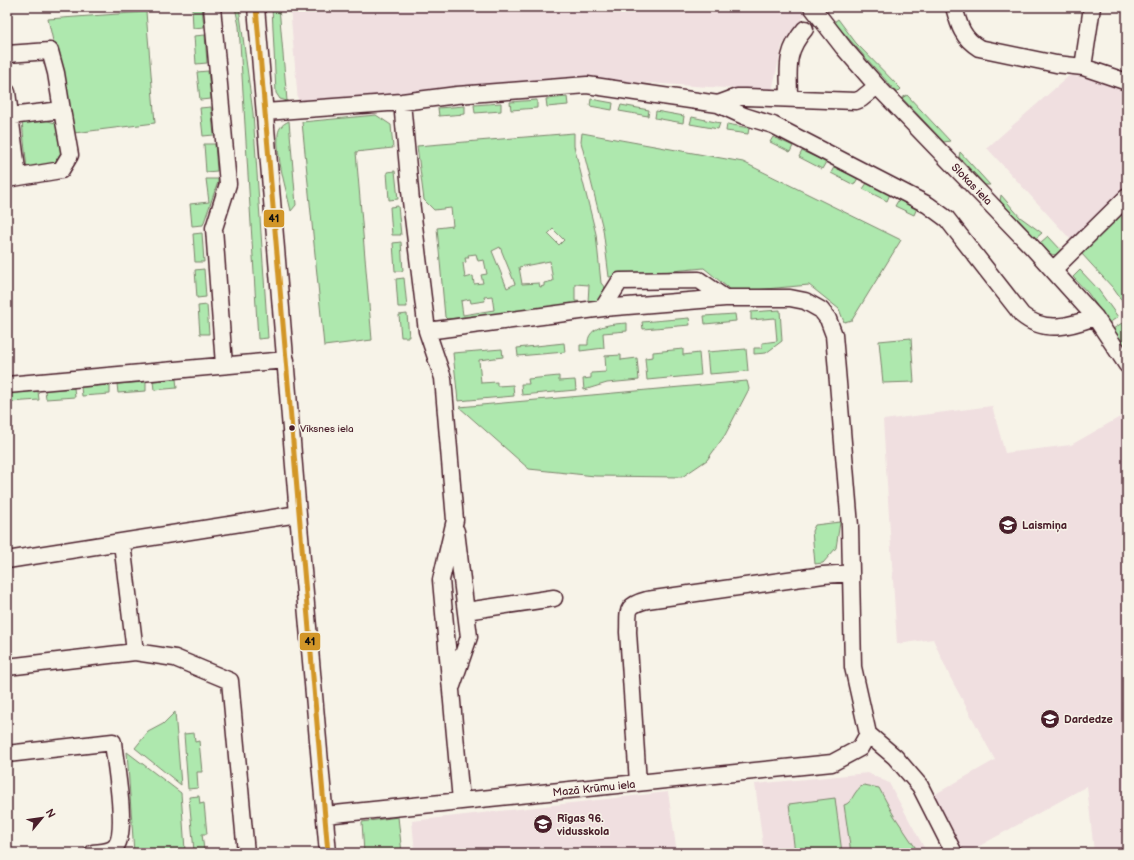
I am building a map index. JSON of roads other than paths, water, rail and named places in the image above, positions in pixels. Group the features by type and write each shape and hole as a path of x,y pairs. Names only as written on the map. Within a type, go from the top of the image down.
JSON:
{"street":[{"path":"212,7 228,184 214,228 224,364"},
{"path":"256,7 328,853"},
{"name":"Slokas iela","path":"812,7 843,47 877,86 1053,270 1095,317 1127,365"},
{"path":"954,7 960,28 971,43 979,48 1056,64 1083,67 1127,82"},
{"path":"1083,67 1092,7"},
{"path":"789,99 790,53 795,42 805,29"},
{"path":"7,54 50,51 70,155 61,170 12,178 10,116 7,92"},
{"path":"265,112 402,102 457,95 587,84 718,104 744,116 773,125 928,204 947,219 1022,315 1031,322 1040,326 1062,327 1074,325 1095,317"},
{"path":"718,104 737,97 856,101 861,99 877,86"},
{"path":"402,102 411,201 427,331 443,378 455,520 469,637 450,692"},
{"path":"10,116 62,110"},
{"path":"1053,270 1127,197"},
{"path":"603,308 620,281 699,280 726,298"},
{"path":"427,331 603,308 726,298 797,298 814,305 828,319 834,335 850,526 853,667 868,734 895,757 920,786 954,853"},
{"path":"7,385 224,364 286,360"},
{"path":"7,560 298,514"},
{"path":"455,520 441,580 461,801"},
{"path":"122,543 135,652"},
{"path":"638,783 628,632 629,609 631,606 646,600 823,575 851,573"},
{"path":"466,611 554,598"},
{"path":"7,667 135,652 175,658 230,682 246,853"},
{"name":"Mazā Krūmu iela","path":"325,815 832,763 860,748 868,734"},
{"path":"7,754 113,742 122,827 115,848 107,852 93,853"}],"place":[{"name":"Vīksnes iela","path":"292,428"},
{"name":"Laismiņa","path":"1008,525"},
{"name":"Dardedze","path":"1050,719"},
{"name":"Rīgas 96. vidusskola","path":"543,824"}]}
